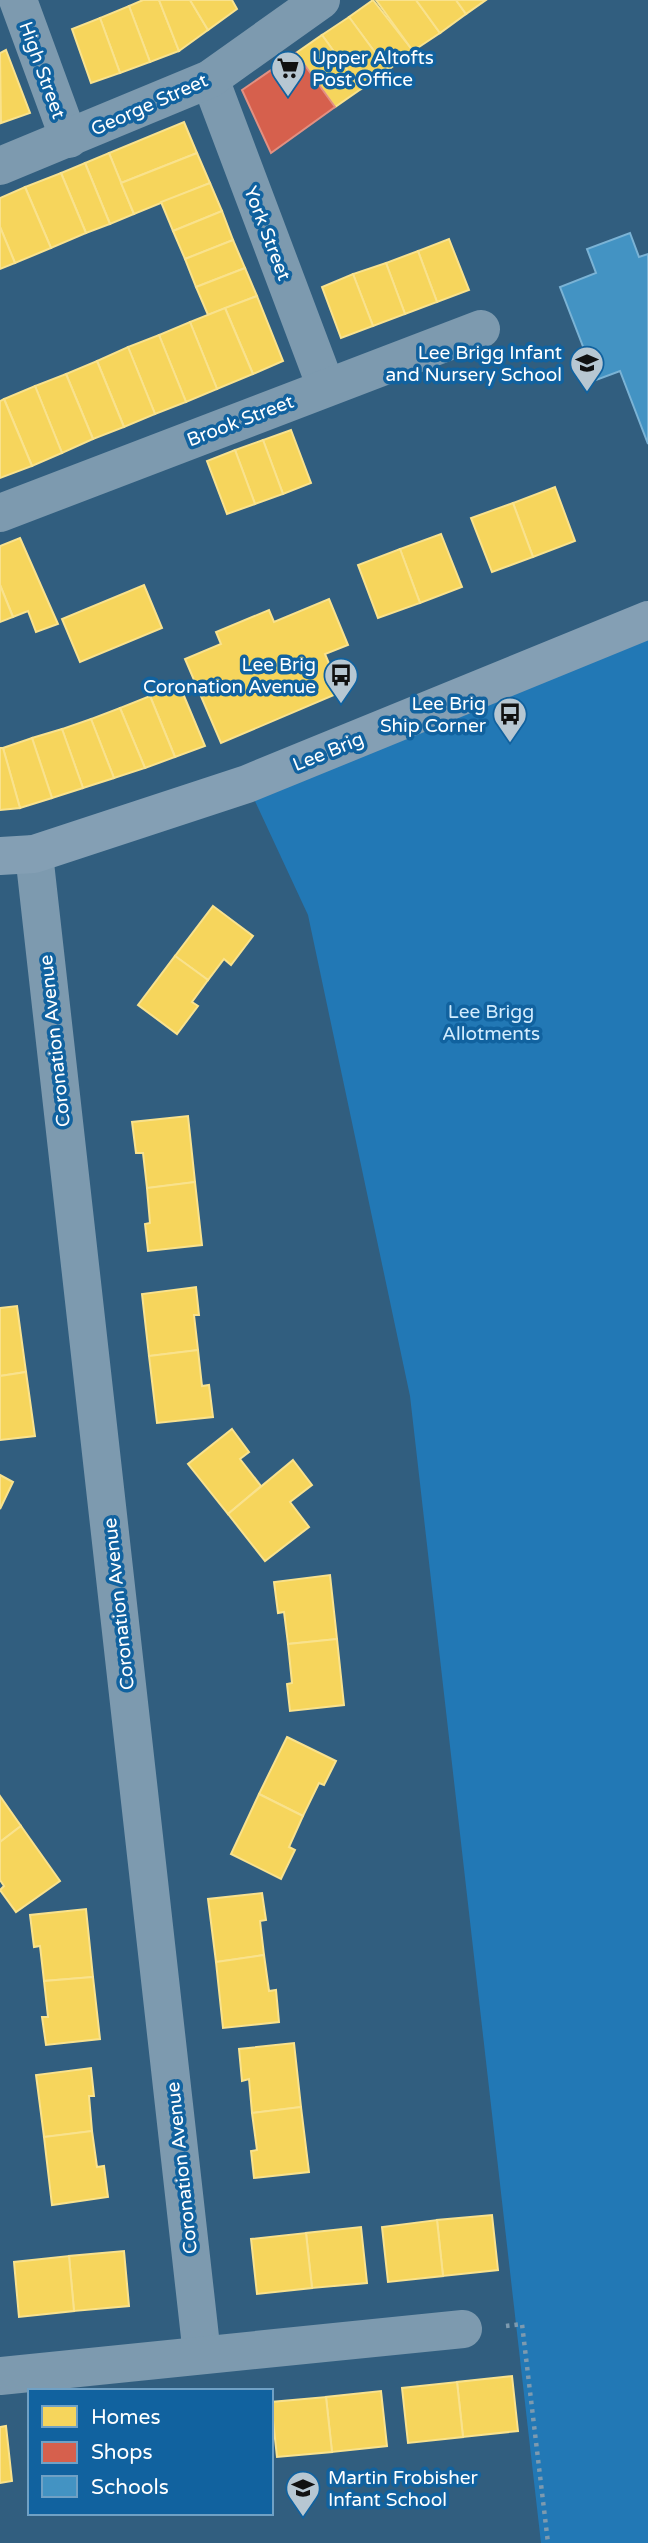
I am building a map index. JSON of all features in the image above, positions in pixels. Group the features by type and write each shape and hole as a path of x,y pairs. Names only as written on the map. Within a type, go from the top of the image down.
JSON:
{"street":[{"name":"High Street","path":"18,0 69,139"},
{"name":"George Street","path":"0,166 210,79 321,0"},
{"name":"York Street","path":"210,79 326,387"},
{"name":"Brook Street","path":"0,513 481,329"},
{"name":"Lee Brig","path":"17,855 247,784 648,620"},
{"name":"Coronation Avenue","path":"17,855 202,2355"},
{"path":"0,2375 463,2329"}],"path":[{"path":"463,2329 522,2325 548,2543"}],"green space":[{"name":"Lee Brigg Allotments","path":"648,620 648,2543 541,2543 410,1396 308,915 247,784"}],"building: Homes":[{"path":"143,0 159,0 179,51 150,62 129,6"},
{"path":"159,0 190,0 208,30 179,51"},
{"path":"190,0 232,0 237,9 208,30"},
{"path":"373,0 413,51 388,70 349,17"},
{"path":"376,0 416,0 440,33 413,51"},
{"path":"416,0 456,0 466,14 440,33"},
{"path":"456,0 486,0 466,14"},
{"path":"129,6 150,62 120,73 100,18"},
{"path":"349,17 388,70 361,89 322,35"},
{"path":"100,18 120,73 91,83 72,29"},
{"path":"322,35 361,89 335,107 296,53"},
{"path":"6,50 30,113 1,123 0,53"},
{"path":"184,122 197,153 121,183 109,153"},
{"path":"109,153 134,214 110,224 85,163"},
{"path":"197,153 210,183 134,214 121,183"},
{"path":"85,163 110,224 86,233 61,173"},
{"path":"61,173 86,233 51,248 25,187"},
{"path":"210,183 222,211 173,231 161,202"},
{"path":"25,187 51,248 15,263 0,227 0,198"},
{"path":"222,211 233,240 185,259 173,231"},
{"path":"0,227 15,263 0,269"},
{"path":"449,239 469,290 437,302 418,251"},
{"path":"233,240 245,268 196,287 185,259"},
{"path":"418,251 437,302 405,314 386,263"},
{"path":"386,263 405,314 373,326 353,274"},
{"path":"245,268 257,296 208,315 196,287"},
{"path":"353,274 373,326 341,338 322,287"},
{"path":"257,296 283,361 253,374 225,308"},
{"path":"225,308 253,374 217,389 190,322"},
{"path":"190,322 217,389 186,402 159,335"},
{"path":"159,335 186,402 155,414 128,347"},
{"path":"128,347 155,414 124,427 97,361"},
{"path":"97,361 124,427 93,439 66,374"},
{"path":"66,374 93,439 62,453 35,386"},
{"path":"35,386 62,453 32,466 4,399"},
{"path":"4,399 32,466 0,478 0,401"},
{"path":"291,430 311,483 283,494 263,440"},
{"path":"263,440 283,494 255,504 235,450"},
{"path":"235,450 255,504 227,514 207,461"},
{"path":"555,487 575,541 533,557 513,503"},
{"path":"513,503 533,557 492,572 471,518"},
{"path":"441,534 462,587 420,603 400,549"},
{"path":"20,538 58,624 36,632 28,611 13,617 0,585 0,546"},
{"path":"400,549 420,603 378,618 358,565"},
{"path":"0,585 13,617 0,622"},
{"path":"144,585 162,628 80,662 62,619"},
{"path":"329,599 348,645 325,654 341,692 221,743 185,659 221,644 216,632 269,610 274,622"},
{"path":"179,684 205,746 175,757 150,696"},
{"path":"150,696 175,757 145,768 120,708"},
{"path":"120,708 145,768 114,778 91,719"},
{"path":"91,719 114,778 83,788 62,729"},
{"path":"62,729 83,788 52,798 32,738"},
{"path":"32,738 52,798 20,808 3,748"},
{"path":"0,748 3,748 20,808 0,810"},
{"path":"213,906 253,936 231,965 224,959 208,980 175,956"},
{"path":"175,956 208,980 192,1002 198,1006 177,1034 138,1005"},
{"path":"188,1116 195,1182 147,1188 143,1153 136,1153 132,1122"},
{"path":"195,1182 202,1245 148,1251 145,1224 150,1223 147,1188"},
{"path":"196,1287 199,1315 194,1315 198,1350 149,1356 142,1294"},
{"path":"17,1306 26,1372 0,1376 0,1308"},
{"path":"198,1350 202,1386 209,1385 213,1417 157,1423 149,1356"},
{"path":"26,1372 35,1436 0,1440 0,1376"},
{"path":"232,1429 249,1452 240,1459 261,1486 228,1514 188,1464"},
{"path":"293,1460 312,1485 290,1502 309,1527 265,1561 228,1514"},
{"path":"0,1475 13,1482 0,1509"},
{"path":"330,1575 337,1639 288,1644 284,1612 278,1613 274,1582"},
{"path":"337,1639 344,1705 290,1711 287,1684 292,1683 288,1644"},
{"path":"287,1737 336,1761 324,1785 319,1783 303,1816 259,1794"},
{"path":"259,1794 303,1816 289,1847 295,1850 281,1879 231,1854"},
{"path":"0,1796 21,1826 0,1842"},
{"path":"21,1826 60,1881 16,1912 0,1890 4,1886 0,1880 0,1842"},
{"path":"262,1893 266,1920 260,1921 264,1955 216,1962 208,1899"},
{"path":"86,1909 93,1977 44,1981 40,1946 34,1947 30,1915"},
{"path":"264,1955 269,1991 276,1990 279,2022 223,2028 216,1962"},
{"path":"93,1977 100,2039 46,2045 42,2017 48,2017 44,1981"},
{"path":"294,2043 301,2107 252,2113 249,2079 242,2081 239,2049"},
{"path":"91,2068 94,2096 89,2096 92,2131 44,2137 36,2075"},
{"path":"301,2107 309,2172 254,2178 251,2151 257,2150 252,2113"},
{"path":"92,2131 97,2167 104,2166 108,2197 52,2205 44,2137"},
{"path":"492,2215 498,2270 443,2276 437,2220"},
{"path":"437,2220 443,2276 388,2282 382,2227"},
{"path":"361,2227 367,2283 312,2288 306,2233"},
{"path":"306,2233 312,2288 257,2294 251,2239"},
{"path":"124,2251 129,2306 74,2311 69,2256"},
{"path":"69,2256 74,2311 19,2317 14,2262"},
{"path":"512,2376 518,2431 463,2437 457,2382"},
{"path":"457,2382 463,2437 408,2443 402,2388"},
{"path":"381,2391 387,2446 332,2452 326,2397"},
{"path":"326,2397 332,2452 277,2457 273,2402"},
{"path":"6,2426 12,2481 0,2483 0,2427"}],"building: Shops":[{"name":"Upper Altofts Post Office","path":"296,53 335,107 271,153 242,90"}],"building: Schools":[{"path":"630,233 639,257 648,254 648,444 620,371 596,380 560,287 596,273 587,249"}],"place":[{"name":"Upper Altofts Post Office","path":"288,98"},
{"name":"Lee Brigg Infant and Nursery School","path":"587,393"},
{"name":"Lee Brig Coronation Avenue","path":"341,705"},
{"name":"Lee Brig Ship Corner","path":"510,744"},
{"name":"Martin Frobisher Infant School","path":"303,2518"}]}
